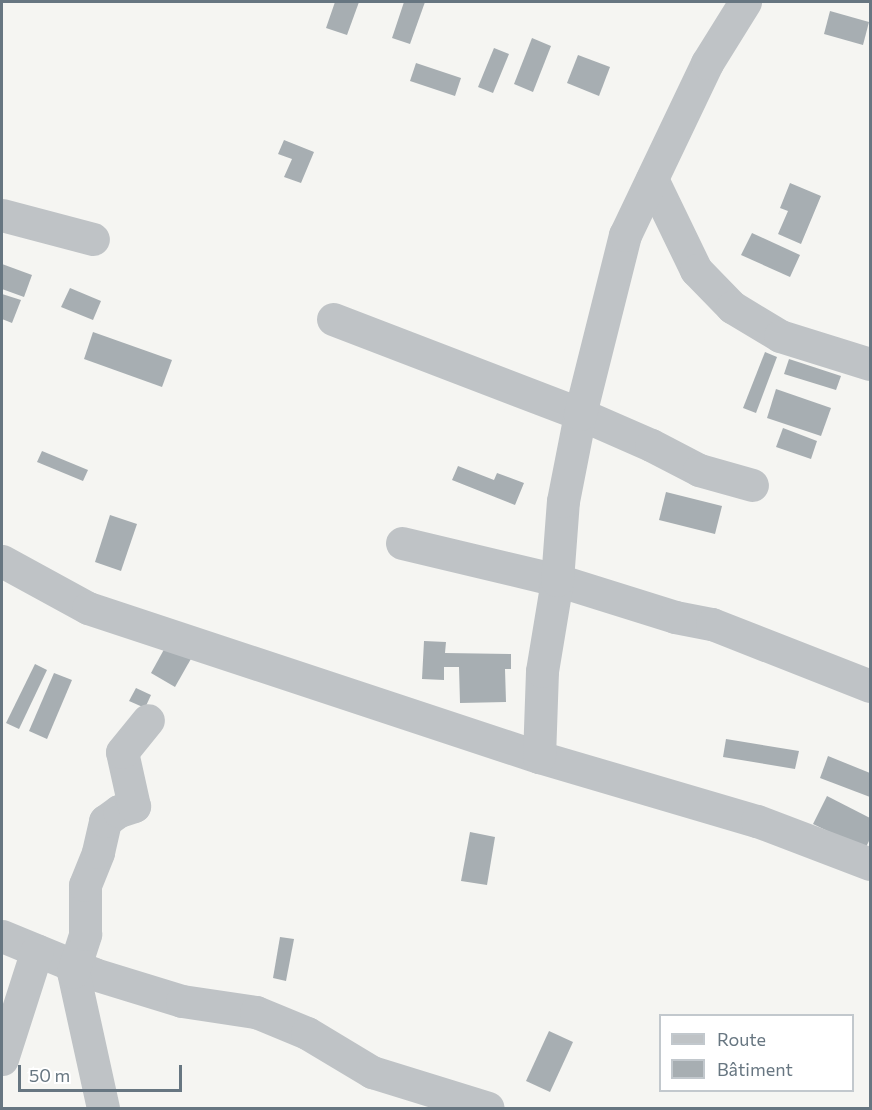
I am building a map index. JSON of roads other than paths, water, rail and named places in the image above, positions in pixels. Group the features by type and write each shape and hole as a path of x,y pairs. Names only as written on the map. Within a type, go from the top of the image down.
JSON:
{"street":[{"path":"538,757 542,671 557,580 563,501 580,414 625,235 707,63 745,2"},
{"path":"651,179 696,270 732,307 780,336 870,364"},
{"path":"2,215 93,239"},
{"path":"333,319 580,414 651,444 699,470 752,485"},
{"path":"402,543 557,580 675,618 712,624 870,686"},
{"path":"2,561 88,608 538,757 757,820 870,864"},
{"path":"104,1108 73,972 85,934 85,885 98,852 105,821 119,811 134,806 122,752 148,720"},
{"path":"2,936 75,966 182,1001 256,1012 307,1033 372,1072 488,1108"},
{"path":"2,1059 37,950"}]}
